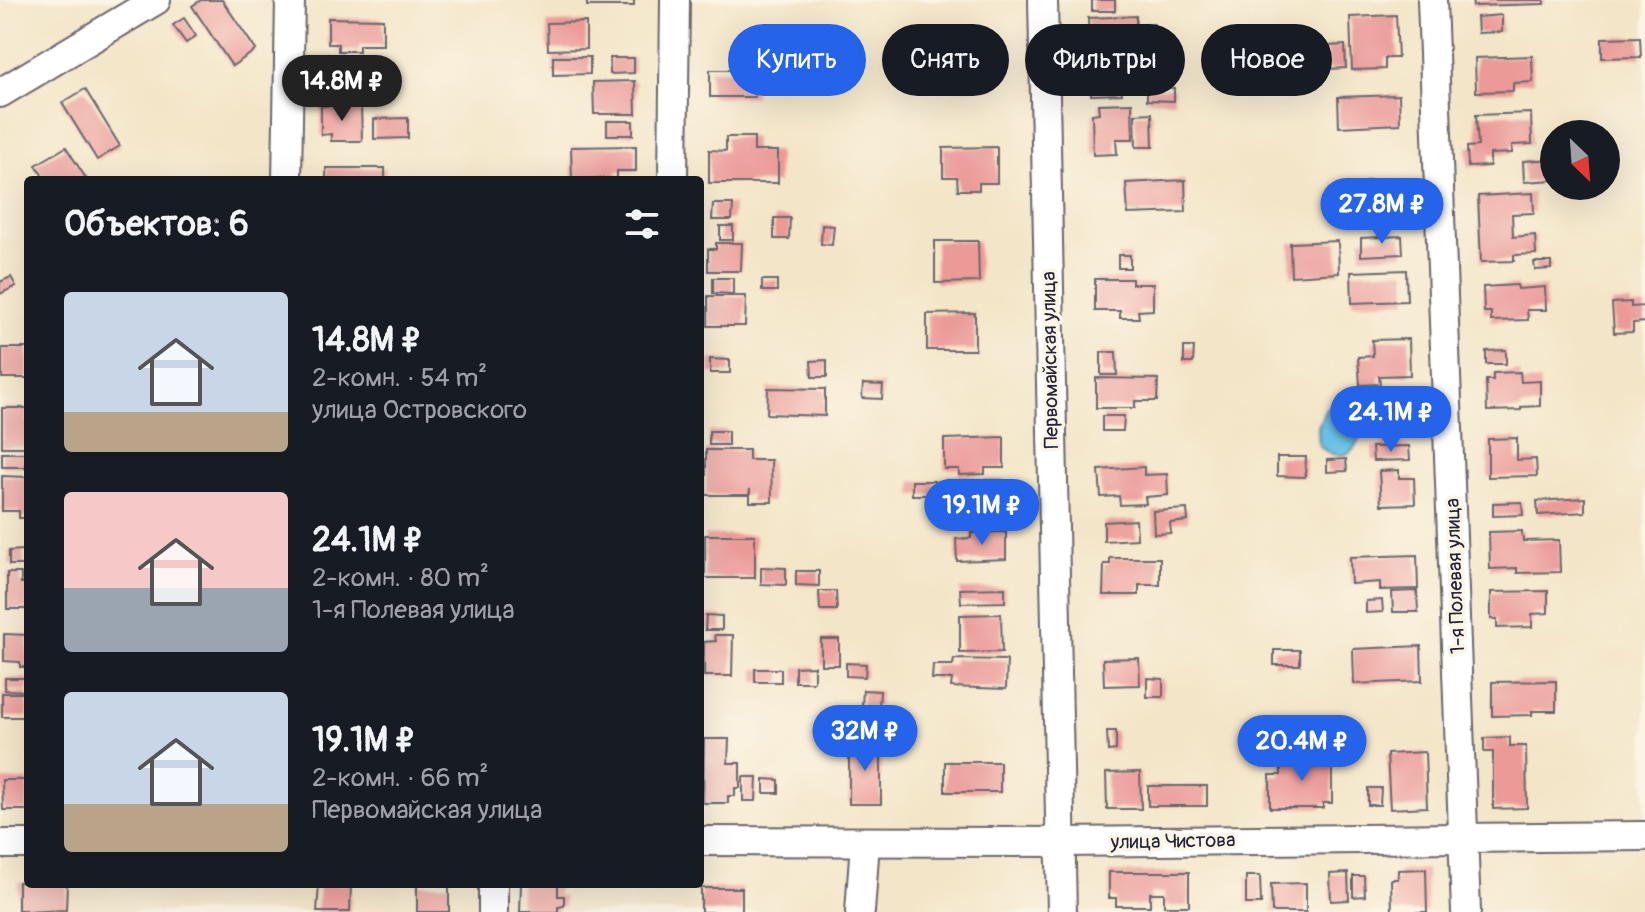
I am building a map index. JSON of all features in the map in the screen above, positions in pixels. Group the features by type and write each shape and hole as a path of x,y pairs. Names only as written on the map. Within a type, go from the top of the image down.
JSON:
{"street":[{"path":"0,93 156,0"},
{"path":"287,176 290,0"},
{"path":"673,176 675,0"},
{"name":"Первомайская улица","path":"1043,0 1062,912"},
{"name":"1-я Полевая улица","path":"1432,0 1466,912"},
{"name":"улица Чистова","path":"704,841 1060,842 1645,836"},
{"path":"860,912 865,842"},
{"path":"0,844 24,844"},
{"path":"493,888 493,912"}],"water":[{"path":"1341,405 1359,413 1364,427 1353,449 1335,455 1319,446 1318,427 1326,408"}],"building":[{"path":"201,0 222,0 256,50 232,66 192,6"},
{"path":"587,0 634,0 634,6 587,6"},
{"path":"1092,0 1115,0 1115,11 1092,11"},
{"path":"1472,0 1544,0 1544,4 1473,6"},
{"path":"1396,15 1398,58 1385,58 1385,69 1352,70 1350,17"},
{"path":"1502,15 1502,32 1478,33 1477,17"},
{"path":"1136,16 1136,24 1088,24 1088,18"},
{"path":"184,18 196,36 186,43 173,25"},
{"path":"328,18 383,19 383,45 359,45 359,51 338,51 338,44 328,44"},
{"path":"586,22 586,49 548,50 547,23"},
{"path":"1640,37 1641,57 1602,58 1602,38"},
{"path":"1345,45 1346,68 1332,69 1332,46"},
{"path":"1532,56 1533,82 1513,83 1513,91 1476,92 1475,58"},
{"path":"553,57 590,57 590,74 553,75"},
{"path":"610,58 634,58 634,73 610,74"},
{"path":"710,70 728,70 728,96 755,96 755,97 710,97"},
{"path":"635,81 636,114 594,114 593,82"},
{"path":"85,89 120,146 97,160 62,103"},
{"path":"1399,95 1400,124 1339,127 1338,97"},
{"path":"1147,96 1174,96 1174,101 1147,100"},
{"path":"1132,103 1133,139 1116,139 1117,154 1093,155 1092,114 1099,113 1098,104"},
{"path":"361,105 362,141 331,141 331,134 321,135 321,106"},
{"path":"1152,113 1153,147 1136,147 1135,114"},
{"path":"1531,113 1532,144 1512,145 1512,153 1490,154 1490,166 1468,167 1467,147 1478,146 1476,115"},
{"path":"408,118 408,138 374,139 374,119"},
{"path":"607,121 633,121 633,135 607,135"},
{"path":"726,137 754,137 754,151 778,151 778,183 709,183 709,150 726,151"},
{"path":"636,146 636,171 617,171 617,176 572,176 571,147"},
{"path":"66,147 84,176 43,176 36,165"},
{"path":"997,147 997,183 979,183 979,190 958,190 957,177 943,177 943,148"},
{"path":"1540,160 1540,181 1524,182 1523,161"},
{"path":"326,168 385,168 385,176 326,176"},
{"path":"1185,180 1186,212 1128,214 1126,183"},
{"path":"1403,180 1404,213 1350,215 1349,188 1365,187 1365,181"},
{"path":"1533,193 1534,213 1512,214 1513,237 1535,235 1536,254 1514,255 1514,261 1481,262 1478,196"},
{"path":"713,204 733,204 732,220 712,220"},
{"path":"774,218 790,218 789,239 774,239"},
{"path":"822,225 834,226 832,245 821,244"},
{"path":"720,226 733,226 733,240 720,240"},
{"path":"1402,236 1403,254 1361,256 1361,238"},
{"path":"935,241 978,241 979,282 935,283"},
{"path":"1338,241 1339,273 1291,276 1290,243"},
{"path":"716,243 742,243 741,271 708,271 708,249 716,249"},
{"path":"1118,255 1130,255 1130,268 1118,268"},
{"path":"1534,262 1551,262 1551,269 1535,270"},
{"path":"1406,270 1407,301 1352,303 1351,272"},
{"path":"11,277 16,286 0,294 0,282"},
{"path":"713,278 733,278 733,294 713,293"},
{"path":"1095,279 1132,279 1132,284 1153,284 1153,310 1138,311 1139,318 1120,318 1120,311 1095,311"},
{"path":"762,280 777,280 777,291 762,291"},
{"path":"1517,285 1518,289 1545,287 1546,310 1527,310 1528,320 1491,321 1491,312 1484,312 1483,287"},
{"path":"708,296 746,296 745,326 708,326"},
{"path":"1631,302 1631,307 1645,306 1645,322 1633,323 1633,332 1614,333 1612,303"},
{"path":"975,313 975,350 927,350 927,314"},
{"path":"1409,339 1410,375 1379,376 1380,384 1360,385 1358,357 1373,356 1372,340"},
{"path":"1184,347 1194,347 1193,363 1184,363"},
{"path":"2,348 24,348 24,378 2,378"},
{"path":"1506,350 1506,364 1486,364 1486,351"},
{"path":"1101,352 1116,352 1117,375 1101,375"},
{"path":"710,359 730,360 730,373 710,373"},
{"path":"827,360 827,377 812,377 811,361"},
{"path":"1520,372 1521,382 1540,381 1540,406 1487,411 1486,380 1493,380 1493,373"},
{"path":"1096,378 1158,379 1157,401 1135,401 1135,408 1096,408"},
{"path":"863,384 883,385 882,399 862,398"},
{"path":"768,388 825,389 825,416 767,414"},
{"path":"1395,399 1396,424 1374,425 1373,400"},
{"path":"2,408 24,408 24,447 2,447"},
{"path":"1102,416 1124,416 1123,431 1102,431"},
{"path":"709,431 728,431 728,445 709,445"},
{"path":"1004,437 1004,468 985,468 985,474 959,475 959,469 944,469 944,439"},
{"path":"1517,438 1517,460 1536,459 1537,476 1488,477 1488,439"},
{"path":"1409,446 1410,460 1373,461 1372,447"},
{"path":"706,450 749,450 749,460 771,460 772,502 750,502 750,489 749,495 706,495"},
{"path":"2,453 24,453 24,467 2,467"},
{"path":"1277,457 1306,457 1305,477 1277,476"},
{"path":"1346,459 1347,471 1327,472 1327,460"},
{"path":"1144,467 1144,475 1167,474 1168,495 1145,497 1146,504 1120,505 1119,496 1101,497 1099,470"},
{"path":"1399,470 1399,478 1414,478 1415,504 1381,505 1379,471"},
{"path":"2,476 24,477 24,518 19,518 19,511 2,511"},
{"path":"946,480 1003,480 1003,498 946,498"},
{"path":"912,481 934,481 934,495 912,495"},
{"path":"1585,498 1585,512 1538,515 1537,501"},
{"path":"1522,502 1523,515 1493,516 1493,503"},
{"path":"1187,509 1188,521 1170,523 1171,533 1154,534 1153,511"},
{"path":"1136,520 1137,539 1104,541 1104,522"},
{"path":"1522,531 1523,541 1559,540 1560,572 1517,573 1517,568 1490,569 1489,532"},
{"path":"1006,532 1006,559 957,561 956,539 971,538 971,533"},
{"path":"705,535 755,535 755,578 705,578"},
{"path":"23,550 24,565 9,565 9,551"},
{"path":"1417,555 1418,589 1380,590 1380,582 1351,584 1350,557"},
{"path":"1110,558 1160,558 1160,585 1139,585 1139,595 1103,595 1104,564 1110,564"},
{"path":"761,567 786,568 786,585 761,584"},
{"path":"796,571 819,571 819,586 796,585"},
{"path":"7,573 21,573 24,609 7,609"},
{"path":"1005,588 1005,602 961,603 960,589"},
{"path":"819,591 836,591 837,610 820,610"},
{"path":"1417,591 1418,612 1393,612 1392,592"},
{"path":"1548,591 1548,613 1532,614 1532,627 1497,628 1497,619 1491,619 1491,592"},
{"path":"1382,600 1383,612 1366,613 1366,601"},
{"path":"1001,614 1002,652 960,653 960,615"},
{"path":"706,615 722,616 722,630 705,630"},
{"path":"4,634 24,635 24,667 20,667 20,662 4,661"},
{"path":"715,635 733,635 732,676 704,676 704,642 716,641"},
{"path":"821,639 839,639 839,665 821,665"},
{"path":"1421,646 1422,681 1354,684 1353,649"},
{"path":"1274,650 1300,650 1300,665 1274,665"},
{"path":"1139,658 1140,685 1104,686 1103,659"},
{"path":"954,659 1007,660 1006,689 951,687 952,679 932,679 933,665 953,665"},
{"path":"846,663 866,664 865,677 846,676"},
{"path":"814,666 814,682 795,682 795,667"},
{"path":"755,669 781,669 781,682 755,682"},
{"path":"5,678 24,678 24,691 5,690"},
{"path":"1147,678 1163,679 1163,697 1147,697"},
{"path":"1556,681 1556,711 1492,716 1492,682"},
{"path":"863,690 880,691 879,707 862,706"},
{"path":"2,693 24,693 24,717 2,717"},
{"path":"1325,719 1344,719 1344,749 1325,749"},
{"path":"1107,731 1116,731 1116,750 1108,751"},
{"path":"1510,737 1510,746 1526,746 1527,808 1493,809 1493,752 1484,752 1484,738"},
{"path":"704,739 729,739 728,763 740,763 740,788 735,788 735,796 728,796 728,803 704,803"},
{"path":"849,742 881,742 881,804 849,804"},
{"path":"1425,752 1427,807 1390,809 1387,754"},
{"path":"1281,755 1332,756 1332,803 1323,803 1323,808 1270,808 1270,775 1281,775"},
{"path":"945,762 1000,762 1000,792 945,792"},
{"path":"1140,772 1141,809 1107,809 1106,773"},
{"path":"743,777 757,777 756,801 743,801"},
{"path":"764,779 779,780 779,793 764,793"},
{"path":"2,780 24,780 24,810 3,810"},
{"path":"1148,786 1207,786 1207,806 1148,806"},
{"path":"1368,788 1381,788 1380,805 1368,805"},
{"path":"1426,869 1427,912 1392,912 1391,879 1398,879 1398,870"},
{"path":"1109,872 1189,872 1189,906 1164,906 1164,893 1150,893 1150,906 1116,906 1116,898 1109,898"},
{"path":"1348,873 1349,900 1331,901 1330,874"},
{"path":"1246,876 1260,876 1261,904 1246,904"},
{"path":"1353,876 1364,876 1365,896 1353,897"},
{"path":"18,882 24,882 24,888 67,888 66,910 18,910"},
{"path":"1306,883 1306,912 1272,912 1271,884"},
{"path":"319,888 351,888 350,912 317,912"},
{"path":"417,888 449,888 449,912 417,912"},
{"path":"521,888 558,888 558,896 564,896 564,906 558,907 558,912 520,912"},
{"path":"701,888 742,888 742,912 701,912"}]}
